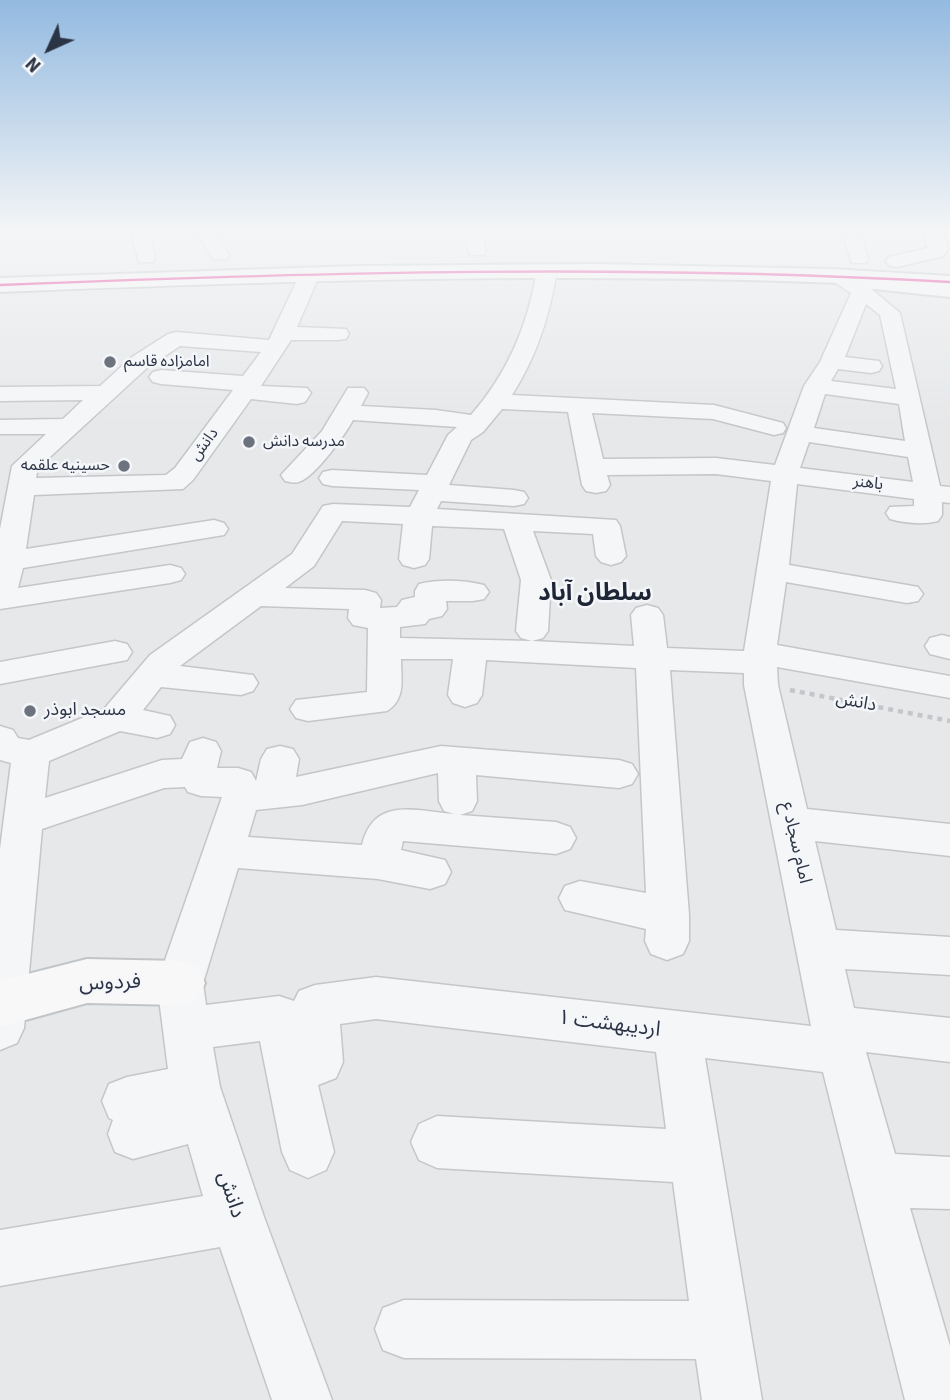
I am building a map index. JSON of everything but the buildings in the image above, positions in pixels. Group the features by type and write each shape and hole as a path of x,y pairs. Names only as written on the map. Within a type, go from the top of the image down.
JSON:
{"main road":[{"name":"فردوس","path":"1,1012 87,981 184,1006"}],"street":[{"name":"دانش","path":"13,487 173,483 184,474 248,387 277,344 299,297"},
{"path":"414,559 418,518 433,487 461,435 474,429 496,401 527,348 543,297"},
{"name":"امام سجاد ع","path":"868,297 787,430 785,474 773,571 760,639 761,667 791,823 838,1039 934,1400"},
{"path":"886,297 890,313 893,382 918,451 939,494"},
{"path":"4,583 13,487 69,426 140,362 176,339 277,344 338,334"},
{"path":"277,344 309,355"},
{"path":"823,374 893,382"},
{"path":"823,374 893,382"},
{"path":"162,377 248,387 297,397 299,393"},
{"path":"649,385 656,409"},
{"path":"0,394 105,393"},
{"path":"496,401 593,399 656,409 713,400 787,430 918,451"},
{"name":"باهنر","path":"593,399 595,476 716,466 785,474 900,511 928,515 939,494"},
{"path":"713,400 716,466"},
{"path":"294,475 332,435 352,401 390,414 436,417 476,424"},
{"path":"375,462 390,414"},
{"path":"0,427 69,426"},
{"path":"332,478 375,462 433,487 514,510 606,526 611,556"},
{"path":"117,718 162,663 303,561 333,512 418,518 514,510"},
{"path":"514,510 536,580 532,631"},
{"path":"4,583 214,530"},
{"path":"773,571 854,585 906,598"},
{"path":"4,583 170,574"},
{"path":"384,632 414,617 413,607 431,609 430,591 468,604 465,695"},
{"path":"254,596 365,600 364,618 384,632 466,649 761,667 948,687"},
{"path":"580,898 668,928 652,659 646,615"},
{"path":"308,709 375,703 384,697 384,632"},
{"path":"0,673 115,652"},
{"path":"152,675 241,683"},
{"path":"1,1012 16,813 15,747 117,718 157,726"},
{"path":"16,813 200,762 201,782 265,783 302,792 441,759 456,760 520,780 619,774"},
{"path":"456,760 458,801"},
{"path":"265,783 222,851 184,1006 279,1017 307,1152"},
{"path":"791,823 950,840"},
{"path":"378,863 385,832 394,825 556,838"},
{"path":"222,851 378,863 430,872"},
{"path":"818,948 950,956"},
{"name":"اردیبهشت ۱","path":"290,1068 319,1062 315,1006 376,998 677,1033 950,1040"},
{"name":"دانش","path":"184,1006 199,1101 302,1400"},
{"path":"677,1033 732,1400"},
{"path":"130,1117 199,1101"},
{"path":"437,1142 696,1157"},
{"path":"877,1180 950,1183"},
{"path":"0,1258 237,1217"},
{"path":"404,1329 722,1330"}],"path":[{"name":"دانش","path":"761,667 950,722"}],"place":[{"name":"امامزاده قاسم","path":"110,362"},
{"name":"مدرسه دانش","path":"249,442"},
{"name":"حسینیه علقمه","path":"124,466"},
{"name":"مسجد ابوذر","path":"30,711"}],"district":[{"name":"سلطان آباد","path":"595,595"}]}
